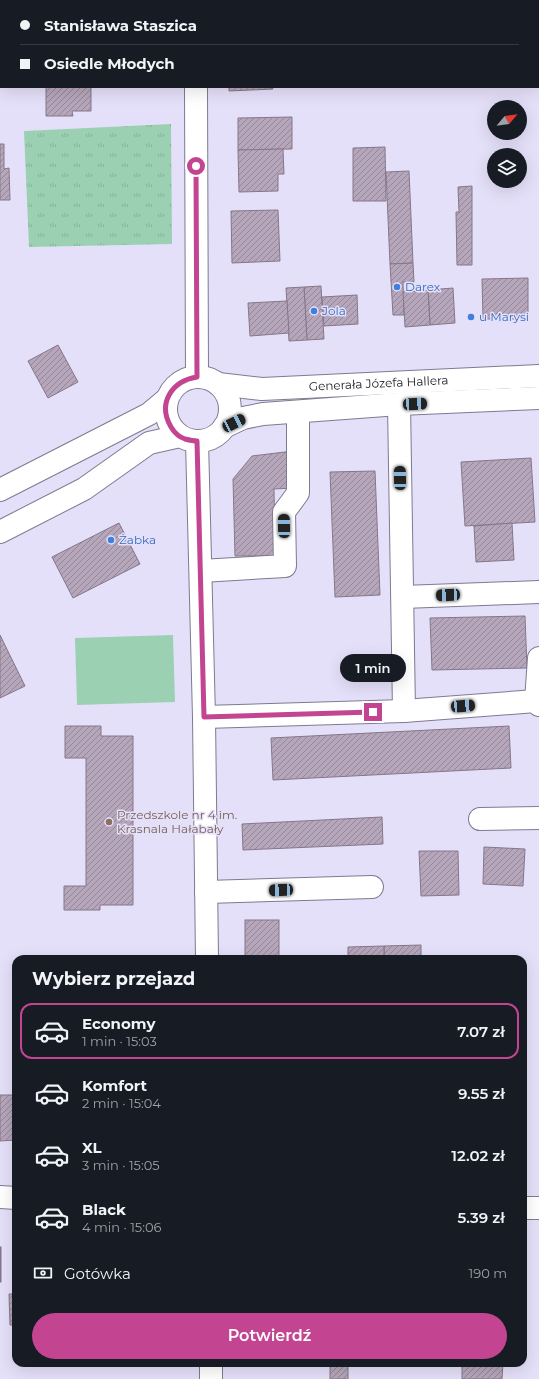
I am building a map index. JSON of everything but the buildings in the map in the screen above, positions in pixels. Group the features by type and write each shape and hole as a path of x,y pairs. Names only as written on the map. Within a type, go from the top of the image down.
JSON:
{"street":[{"path":"196,88 197,377"},
{"name":"Generała Józefa Hallera","path":"218,384 262,389 539,376"},
{"path":"0,490 149,414 168,398 172,390 179,383 188,378 207,378 218,384 225,392 230,405 228,420 224,427 210,439 189,439 149,443 84,489 0,532"},
{"path":"168,398 167,417 174,431 189,439"},
{"name":"Generała Józefa Hallera","path":"224,427 243,418 263,414 399,404 539,398"},
{"path":"399,404 404,711"},
{"path":"201,571 285,566 284,512 298,493 298,412"},
{"path":"189,439 201,571 207,955"},
{"path":"403,597 539,592"},
{"path":"204,717 404,711 538,703 539,658"},
{"path":"480,819 539,818"},
{"path":"206,892 372,887"},
{"path":"0,1197 12,1198"},
{"path":"527,1208 539,1208"},
{"path":"211,1367 211,1379"}],"green space":[{"path":"171,124 172,244 29,247 24,131"},
{"path":"173,635 175,702 77,705 75,638"}],"place":[{"name":"Darex","path":"397,287"},
{"name":"Jola","path":"314,311"},
{"name":"u Marysi","path":"471,317"},
{"name":"Żabka","path":"111,540"},
{"name":"Przedszkole nr 4 im. Krasnala Hałabały","path":"109,822"}],"route":[{"path":"196,166 197,377 188,378 179,383 172,390 166,407 167,417 174,431 184,439 197,441 204,717 373,712"}]}
